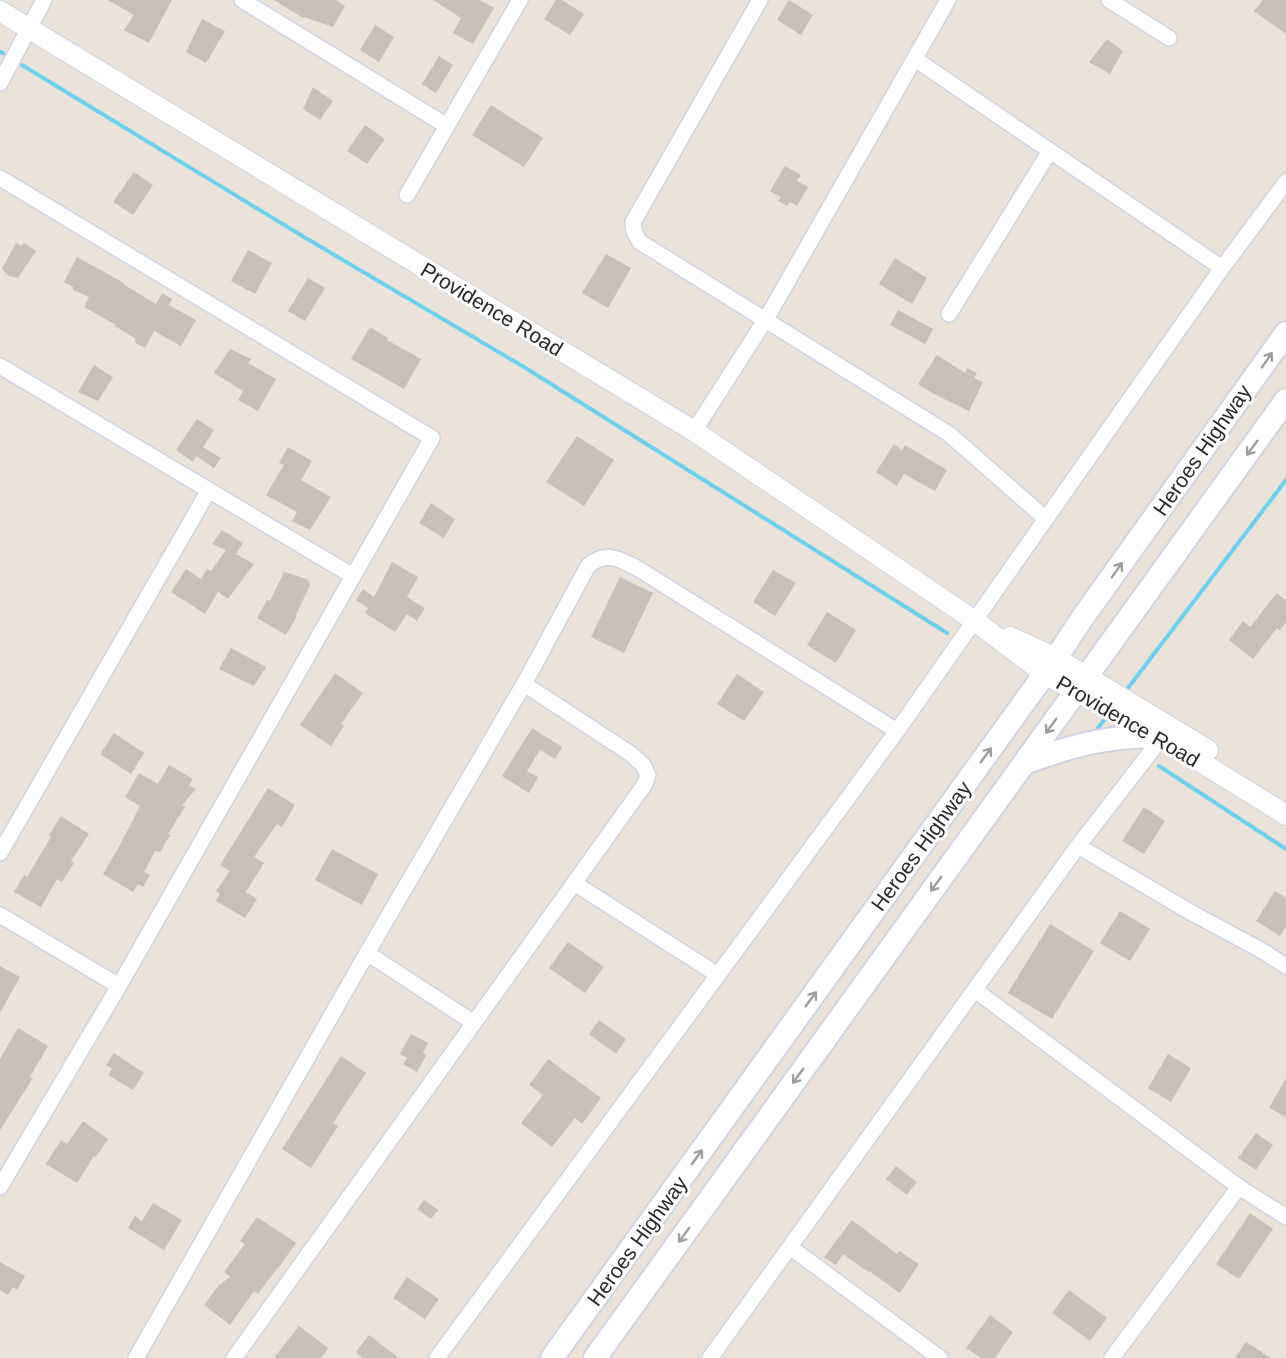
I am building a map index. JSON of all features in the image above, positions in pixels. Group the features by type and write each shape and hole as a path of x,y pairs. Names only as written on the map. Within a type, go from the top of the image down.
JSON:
{"main road":[{"name":"Heroes Highway","path":"552,1358 1050,666 1286,333"},
{"name":"Heroes Highway","path":"595,1358 1286,400"},
{"path":"1024,762 1065,748 1101,740 1164,733"}],"street":[{"path":"0,83 44,0"},
{"path":"242,0 447,126"},
{"path":"406,195 520,0"},
{"path":"760,0 633,222 634,232 640,242 949,434 1046,519"},
{"path":"694,431 766,319 948,0"},
{"path":"1109,0 1169,38"},
{"name":"Providence Road","path":"0,11 694,431 975,621 1050,666 1087,676 1164,733 1286,814"},
{"path":"915,58 1222,268"},
{"path":"949,314 1050,151"},
{"path":"0,178 432,438 119,986 0,1187"},
{"path":"437,1358 897,731 1222,268 1286,182"},
{"path":"0,366 353,576"},
{"path":"0,853 209,490"},
{"path":"135,1358 524,684 588,566 594,560 614,557 637,568 897,731"},
{"path":"234,1358 645,784 648,775 643,765 631,754 524,684"},
{"path":"710,1358 1078,846 1164,733"},
{"name":"Providence Road","path":"1164,733 1286,799"},
{"path":"1078,846 1286,966"},
{"path":"574,883 718,975"},
{"path":"0,915 119,986"},
{"path":"367,953 474,1023"},
{"path":"975,990 1239,1187 1286,1217"},
{"path":"1112,1358 1239,1187"},
{"path":"790,1247 940,1358"}],"building":[{"path":"108,0 172,0 149,43 124,30 134,15"},
{"path":"274,0 336,0 345,6 333,27 303,18"},
{"path":"433,0 480,0 494,8 473,44 453,33 461,18"},
{"path":"556,0 562,0 584,14 570,35 544,19"},
{"path":"789,0 813,15 801,35 777,20"},
{"path":"1263,0 1286,0 1286,34 1254,11"},
{"path":"202,19 225,31 206,63 186,52"},
{"path":"375,25 394,37 379,62 360,50"},
{"path":"1107,39 1123,51 1110,74 1089,62"},
{"path":"439,56 453,65 436,93 422,84"},
{"path":"313,87 333,101 320,120 303,109"},
{"path":"491,105 543,138 524,167 472,135"},
{"path":"365,125 385,139 367,164 347,151"},
{"path":"785,166 801,175 797,181 808,187 797,206 790,202 787,206 778,201 781,197 770,191"},
{"path":"134,172 153,185 133,215 113,202"},
{"path":"16,243 22,246 24,243 36,251 18,278 9,276 2,269"},
{"path":"248,250 272,263 255,294 231,281"},
{"path":"606,254 631,268 608,308 582,293"},
{"path":"77,257 156,304 162,293 172,299 169,305 196,320 181,346 154,331 145,348 134,342 136,339 116,325 84,307 89,297 73,290 73,287 64,282"},
{"path":"895,258 927,278 912,304 879,284"},
{"path":"308,278 325,288 305,321 288,311"},
{"path":"898,310 933,329 925,344 890,325"},
{"path":"370,327 388,338 387,340 421,359 404,389 351,359"},
{"path":"230,349 251,359 248,363 276,379 258,411 238,400 243,391 214,373"},
{"path":"937,355 965,373 967,368 977,373 974,378 983,382 969,411 918,384"},
{"path":"94,365 113,377 98,401 78,392"},
{"path":"197,419 214,430 203,447 221,458 214,468 196,456 193,462 176,450"},
{"path":"577,436 614,460 584,506 546,482"},
{"path":"894,444 902,450 905,445 947,470 935,491 904,474 897,486 876,472"},
{"path":"288,447 312,461 301,480 331,497 310,530 292,521 297,512 266,495 284,465 279,463"},
{"path":"431,503 455,519 444,538 419,523"},
{"path":"222,530 243,543 236,554 254,564 228,599 218,592 205,614 171,592 186,569 201,579 207,569 211,571 226,550 212,544"},
{"path":"392,562 418,577 407,597 425,608 417,621 407,614 395,632 365,613 368,608 356,600 363,589 374,597"},
{"path":"773,570 796,583 775,616 753,602"},
{"path":"284,572 308,580 310,585 286,635 257,618 267,600 270,601"},
{"path":"620,577 653,593 624,653 591,637"},
{"path":"1277,593 1286,601 1286,622 1280,630 1277,628 1253,659 1229,640 1243,621 1250,627"},
{"path":"827,612 856,630 836,663 807,645"},
{"path":"231,648 266,667 254,686 219,669"},
{"path":"335,673 363,693 341,724 344,726 331,746 300,725"},
{"path":"737,674 764,692 744,721 717,704"},
{"path":"532,728 562,747 555,759 540,750 527,771 538,777 529,793 502,776"},
{"path":"114,733 144,753 131,774 100,754"},
{"path":"169,765 193,779 189,785 196,789 182,805 185,807 168,834 171,835 161,852 155,851 144,872 150,875 143,887 138,884 133,892 103,874 140,806 125,797 139,773 158,784"},
{"path":"268,788 295,805 282,827 277,824 254,857 264,863 246,892 257,899 245,918 216,901 220,894 216,891 230,871 220,865"},
{"path":"1144,807 1165,821 1144,854 1122,841"},
{"path":"61,816 89,834 71,861 74,863 62,882 57,879 41,907 14,892 24,875 27,877"},
{"path":"332,849 378,874 362,905 315,880"},
{"path":"1275,891 1286,898 1286,927 1280,936 1256,921"},
{"path":"1120,911 1150,929 1130,961 1100,943"},
{"path":"1050,924 1094,951 1052,1019 1008,993"},
{"path":"568,942 604,967 585,993 549,968"},
{"path":"0,966 20,977 0,1013"},
{"path":"599,1020 626,1039 616,1054 589,1034"},
{"path":"18,1028 48,1046 30,1077 33,1078 0,1130 0,1059"},
{"path":"411,1034 428,1043 423,1052 426,1056 417,1072 403,1064 407,1058 400,1054"},
{"path":"114,1053 144,1073 133,1090 108,1075 112,1069 106,1065"},
{"path":"1168,1054 1191,1068 1171,1102 1148,1088"},
{"path":"341,1056 366,1073 333,1123 338,1126 311,1168 282,1149"},
{"path":"548,1059 601,1098 582,1124 575,1118 552,1147 521,1123 543,1095 529,1085"},
{"path":"1286,1078 1286,1117 1269,1108"},
{"path":"83,1121 108,1139 77,1183 46,1164 61,1140 67,1144"},
{"path":"1256,1133 1273,1145 1256,1170 1238,1158"},
{"path":"896,1166 917,1182 907,1195 886,1179"},
{"path":"424,1200 438,1210 431,1219 417,1209"},
{"path":"153,1203 182,1220 164,1250 128,1228 135,1216 142,1221"},
{"path":"1250,1213 1273,1229 1239,1279 1216,1264"},
{"path":"257,1217 296,1243 258,1294 254,1291 230,1325 204,1305 218,1286 230,1277 224,1272 245,1244 240,1241"},
{"path":"852,1220 897,1254 899,1251 919,1264 900,1293 843,1254 836,1265 824,1257"},
{"path":"0,1262 25,1276 17,1290 13,1287 8,1295 0,1290"},
{"path":"407,1277 439,1299 425,1319 393,1298"},
{"path":"1069,1290 1107,1318 1090,1341 1052,1313"},
{"path":"990,1315 1013,1332 995,1358 981,1358 966,1348"},
{"path":"299,1326 328,1348 321,1358 274,1358"},
{"path":"369,1335 399,1358 363,1358 356,1352"},
{"path":"1246,1342 1271,1358 1235,1358"}],"waterway":[{"path":"22,65 304,237 524,367 947,633"},
{"path":"1125,692 1286,480"},
{"path":"1098,728 1108,715"},
{"path":"1159,766 1286,849"}]}
